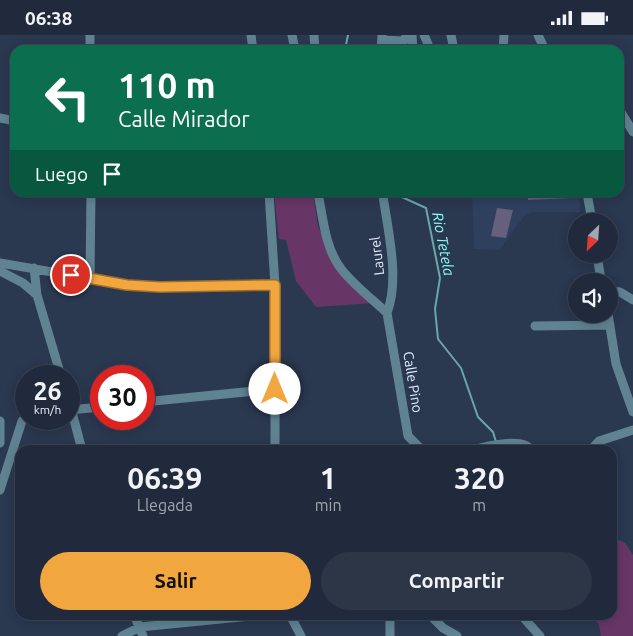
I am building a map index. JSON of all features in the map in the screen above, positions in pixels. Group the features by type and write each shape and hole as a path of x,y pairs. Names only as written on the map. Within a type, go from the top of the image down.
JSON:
{"street":[{"path":"382,37 402,41 405,40 406,35"},
{"path":"424,35 428,44"},
{"path":"624,117 633,132"},
{"path":"90,197 90,278"},
{"path":"269,197 275,285 275,445"},
{"path":"319,197 326,232 341,268 387,313"},
{"name":"Laurel","path":"383,197 394,283 393,298 387,313"},
{"path":"588,197 591,213"},
{"path":"0,263 127,285 160,287 275,285"},
{"path":"34,268 37,295 58,365"},
{"path":"0,271 23,283 37,295"},
{"path":"618,292 633,300"},
{"name":"Calle Pino","path":"387,313 408,436 417,445"},
{"path":"535,326 610,325 616,364 633,412"},
{"path":"155,401 275,389"},
{"path":"0,421 0,443"},
{"path":"0,489 19,430"},
{"path":"76,430 81,445"},
{"path":"595,445 599,441 633,430"},
{"path":"497,445 506,443 525,445"},
{"path":"136,620 142,632"},
{"path":"122,636 227,620"},
{"path":"293,620 301,636"},
{"path":"390,620 390,636"},
{"path":"434,620 442,629 457,636"},
{"path":"526,620 540,636"}],"shaded area":[{"path":"274,197 314,197 318,226 336,267 374,303 316,307 296,281 286,240 279,239"},
{"path":"472,197 579,197 580,212 533,212 525,215 499,250 474,249"},
{"path":"617,539 625,543 633,555 633,636 601,636 599,625 595,620 617,620"}],"building":[{"path":"528,197 572,197 572,198 528,200"},
{"path":"497,208 513,210 506,238 491,236"}],"waterway":[{"name":"Rio Tetela","path":"346,45 348,35"},
{"name":"Rio Tetela","path":"402,197 426,208 440,278 435,309 438,339 461,368 478,417 493,432 496,442"}],"route":[{"path":"71,275 127,285 160,287 275,285 275,389"}]}
